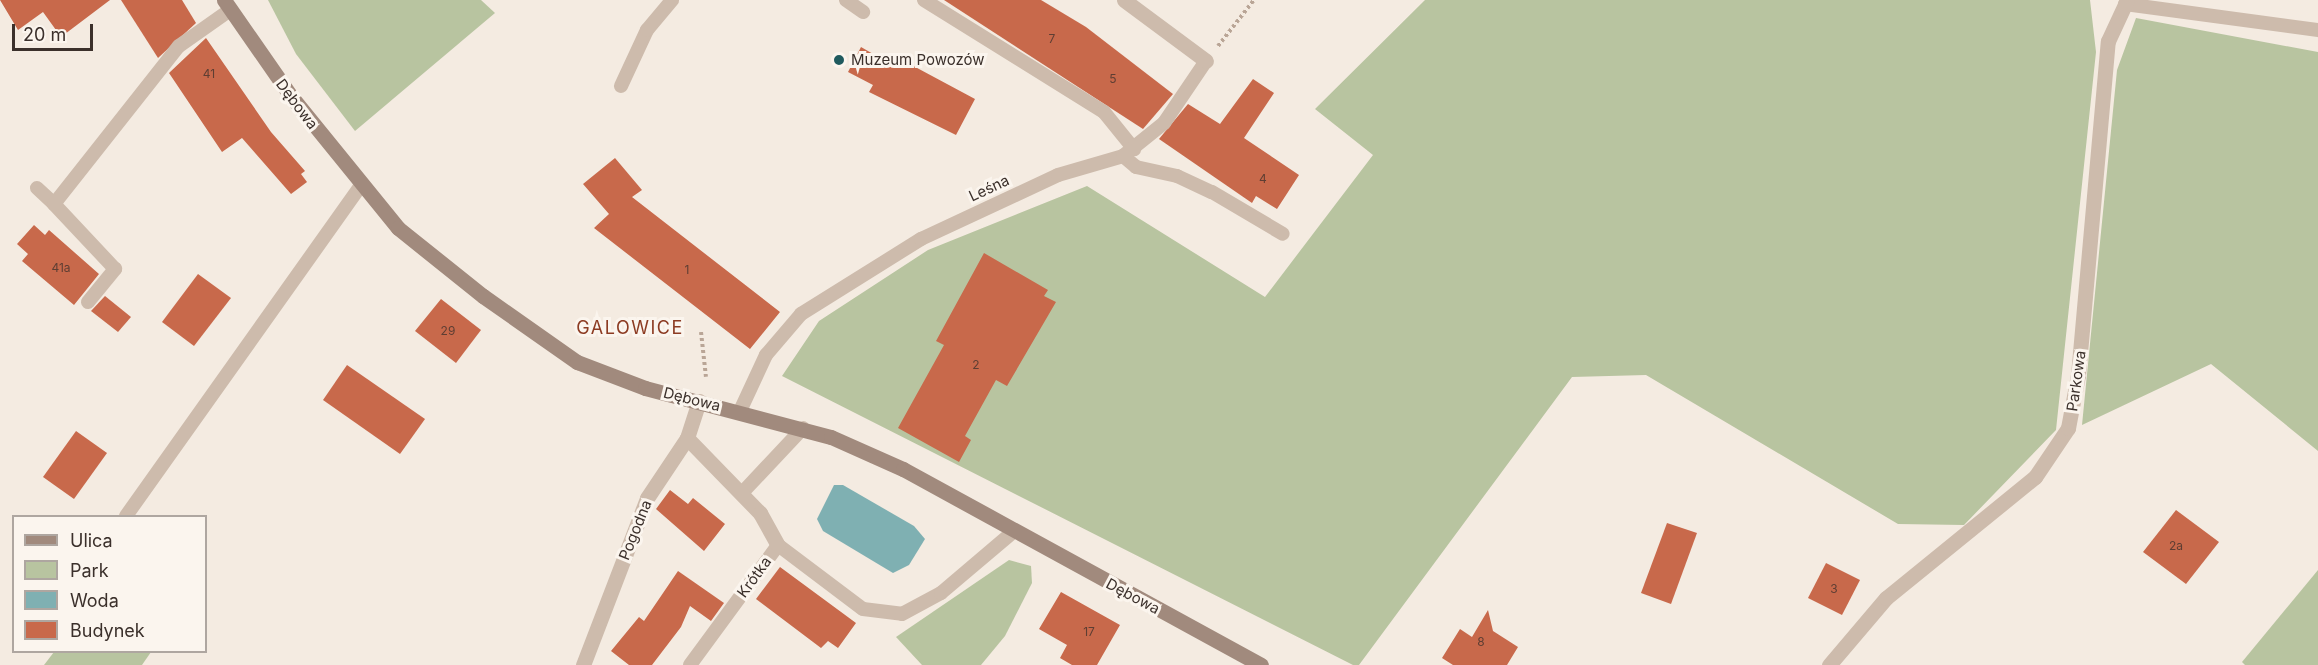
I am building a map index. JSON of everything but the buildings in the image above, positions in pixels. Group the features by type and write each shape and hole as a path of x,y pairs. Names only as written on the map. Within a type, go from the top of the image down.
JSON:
{"street":[{"path":"1124,0 1206,61"},
{"name":"Parkowa","path":"1829,665 1886,598 2035,477 2068,428 2078,375 2108,41 2126,2"},
{"name":"Dębowa","path":"227,5 361,185 415,241 577,362 699,401 803,428 903,469 1261,665"},
{"name":"Pogodna","path":"583,665 647,498 687,438 699,401"},
{"name":"Krótka","path":"687,438 742,493 778,545"}],"lane":[{"path":"621,86 647,30 672,0"},
{"path":"846,0 863,12"},
{"path":"924,0 1104,112 1136,167 1177,176 1212,192 1283,234"},
{"path":"2126,2 2318,30"},
{"path":"54,204 179,46 227,5"},
{"name":"Leśna","path":"740,411 766,355 801,314 921,239 1058,175 1129,152 1164,123 1206,61"},
{"path":"127,515 361,185"},
{"path":"37,188 115,269 88,303"},
{"path":"742,493 803,428"},
{"path":"778,545 862,609 902,614 941,593 1014,531"},
{"name":"Krótka","path":"690,665 778,545"}],"path":[{"path":"1206,61 1254,0"},
{"path":"702,332 706,377"}],"green space":[{"path":"268,0 481,0 495,13 355,131 296,54"},
{"path":"1425,0 2090,0 2096,52 2056,430 1964,525 1898,524 1646,375 1572,377 1359,665 1353,665 782,376 819,321 928,250 1087,186 1265,297 1373,155 1315,109"},
{"path":"2136,18 2318,52 2318,451 2211,364 2082,425 2117,70"},
{"path":"1009,560 1031,566 1032,583 1005,636 981,665 922,665 896,637"},
{"path":"2318,570 2318,665 2245,665 2242,662"},
{"path":"53,653 150,653 142,665 44,665"}],"water":[{"path":"834,485 843,485 914,526 925,539 909,565 893,573 823,531 817,519"}],"place":[{"name":"Muzeum Powozów","path":"839,60"}],"district":[{"name":"GALOWICE","path":"630,328"}]}
